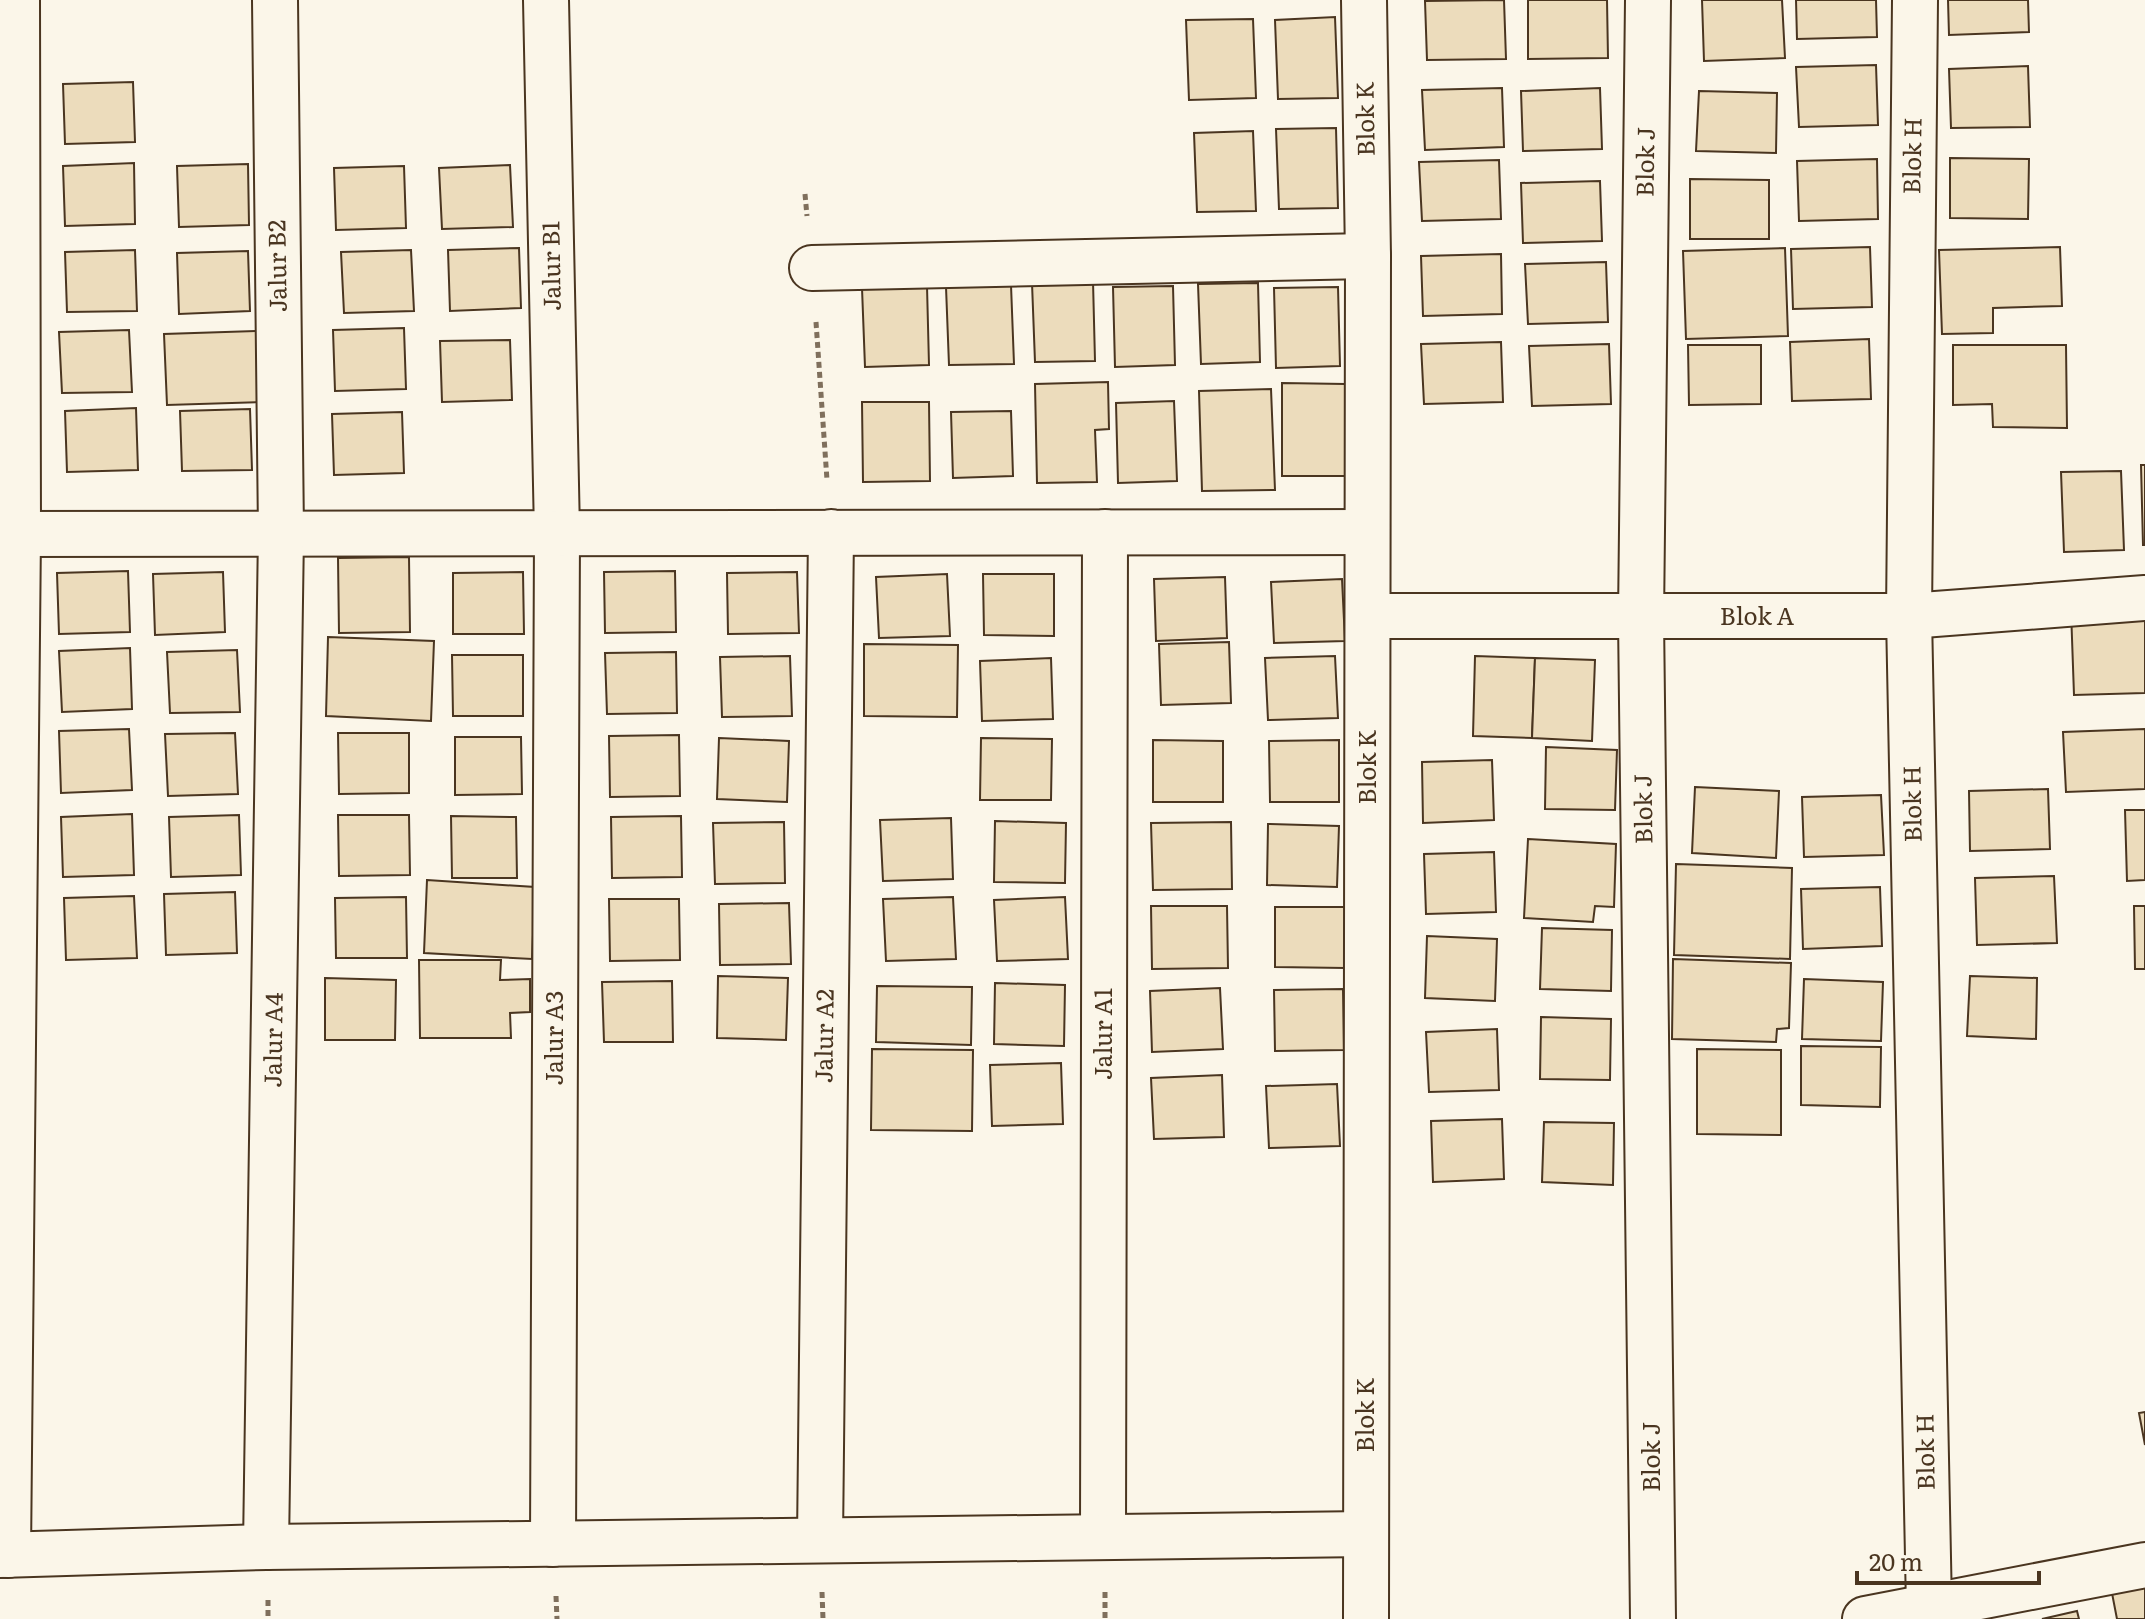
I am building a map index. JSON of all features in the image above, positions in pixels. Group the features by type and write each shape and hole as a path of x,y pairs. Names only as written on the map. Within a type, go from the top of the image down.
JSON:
{"street":[{"path":"17,0 9,534 4,1555 266,1547 1366,1534"},
{"name":"Jalur B2","path":"275,0 281,533"},
{"name":"Jalur B1","path":"546,0 557,533"},
{"name":"Blok K","path":"1364,0 1368,256 1366,1619"},
{"name":"Blok J","path":"1648,0 1641,618 1653,1619"},
{"name":"Blok H","path":"1915,0 1909,616 1929,1607"},
{"path":"812,268 1368,256"},
{"name":"Jalur A2","path":"820,1540 831,532"},
{"name":"Jalur A1","path":"1103,1537 1105,532"},
{"path":"9,534 1367,532"},
{"name":"Jalur A4","path":"266,1547 281,533"},
{"name":"Jalur A3","path":"553,1544 557,533"},
{"name":"Blok A","path":"1368,616 1909,616 2145,598"},
{"path":"1865,1619 2145,1565"}],"path":[{"path":"805,194 831,532"}],"building":[{"path":"1504,0 1506,59 1427,60 1425,1"},
{"path":"1528,0 1607,0 1608,58 1528,59"},
{"path":"1702,0 1782,0 1785,58 1704,61"},
{"path":"1796,0 1876,0 1877,37 1797,39"},
{"path":"1948,0 2028,0 2029,32 1949,35"},
{"path":"1335,17 1338,98 1278,99 1275,20"},
{"path":"1253,19 1256,98 1189,100 1186,20"},
{"path":"1876,65 1878,125 1799,127 1796,67"},
{"path":"2028,66 2030,127 1951,128 1949,69"},
{"path":"133,82 135,142 65,144 63,84"},
{"path":"1502,88 1504,147 1425,150 1422,90"},
{"path":"1600,88 1602,149 1523,151 1521,91"},
{"path":"1699,91 1777,93 1776,153 1696,151"},
{"path":"1336,128 1338,208 1279,209 1276,129"},
{"path":"1253,131 1256,211 1197,212 1194,133"},
{"path":"1950,158 2029,159 2028,219 1950,218"},
{"path":"1877,159 1878,219 1799,221 1797,161"},
{"path":"1499,160 1501,219 1422,221 1419,162"},
{"path":"134,163 135,224 65,226 63,166"},
{"path":"248,164 249,225 179,227 177,166"},
{"path":"510,165 513,227 442,229 439,168"},
{"path":"404,166 406,228 336,230 334,168"},
{"path":"1690,179 1769,180 1769,239 1690,239"},
{"path":"1600,181 1602,241 1523,243 1521,183"},
{"path":"1870,247 1872,307 1793,309 1791,249"},
{"path":"2060,247 2062,306 1993,308 1993,333 1942,334 1939,250"},
{"path":"519,248 521,308 450,311 448,250"},
{"path":"1785,248 1788,336 1686,339 1683,251"},
{"path":"135,250 137,311 67,312 65,252"},
{"path":"411,250 414,311 344,313 341,252"},
{"path":"248,251 250,311 179,314 177,253"},
{"path":"1501,254 1502,314 1423,316 1421,256"},
{"path":"1606,262 1608,322 1528,324 1525,264"},
{"path":"1093,281 1095,361 1035,362 1032,283"},
{"path":"1258,283 1260,362 1201,364 1198,284"},
{"path":"1011,285 1014,364 949,365 946,287"},
{"path":"927,286 929,365 865,367 862,288"},
{"path":"1173,286 1175,365 1115,367 1113,287"},
{"path":"1338,287 1340,366 1276,368 1274,288"},
{"path":"404,328 406,389 335,391 333,330"},
{"path":"129,330 132,392 62,393 59,332"},
{"path":"258,331 261,402 167,405 164,334"},
{"path":"1869,339 1871,399 1792,401 1790,342"},
{"path":"510,340 512,400 442,402 440,341"},
{"path":"1501,342 1503,402 1424,404 1421,344"},
{"path":"1609,344 1611,404 1532,406 1529,346"},
{"path":"1688,345 1761,345 1761,404 1689,405"},
{"path":"1953,345 2066,345 2067,428 1993,427 1992,404 1953,405"},
{"path":"1108,382 1109,429 1095,430 1097,482 1037,483 1035,384"},
{"path":"1282,383 1345,384 1345,476 1282,476"},
{"path":"1271,389 1275,490 1202,491 1199,391"},
{"path":"1174,401 1177,481 1118,483 1116,403"},
{"path":"862,402 929,402 930,481 863,482"},
{"path":"136,408 138,470 67,472 65,411"},
{"path":"250,409 252,470 182,471 180,411"},
{"path":"1011,411 1013,476 953,478 951,412"},
{"path":"402,412 404,473 334,475 332,414"},
{"path":"2141,465 2145,465 2145,545 2143,545"},
{"path":"2121,471 2124,550 2064,552 2061,472"},
{"path":"409,557 410,632 339,633 338,558"},
{"path":"128,571 130,632 59,634 57,573"},
{"path":"675,571 676,632 605,633 604,572"},
{"path":"223,572 225,632 155,635 153,574"},
{"path":"523,572 524,634 453,634 453,573"},
{"path":"797,572 799,633 728,634 727,573"},
{"path":"947,574 950,636 879,638 876,577"},
{"path":"983,574 1054,574 1054,636 984,635"},
{"path":"1225,577 1227,638 1156,641 1154,579"},
{"path":"1342,579 1345,641 1274,643 1271,582"},
{"path":"2145,608 2145,693 2074,695 2071,610"},
{"path":"328,637 434,641 431,721 326,716"},
{"path":"1229,642 1231,703 1161,705 1159,644"},
{"path":"864,644 958,645 957,717 864,716"},
{"path":"130,648 132,709 62,712 59,651"},
{"path":"237,650 240,712 170,713 167,652"},
{"path":"676,652 677,713 607,714 605,653"},
{"path":"452,655 523,655 523,716 453,716"},
{"path":"790,656 792,716 722,717 720,657"},
{"path":"1335,656 1338,718 1268,720 1265,658"},
{"path":"1475,656 1535,658 1532,738 1473,736"},
{"path":"1051,658 1053,719 982,721 980,661"},
{"path":"1535,658 1595,660 1592,741 1532,738"},
{"path":"129,729 132,790 61,793 59,731"},
{"path":"2145,729 2145,789 2066,792 2063,732"},
{"path":"235,733 238,794 168,796 165,734"},
{"path":"338,733 409,733 409,793 339,794"},
{"path":"679,735 680,796 610,797 609,736"},
{"path":"455,737 521,737 522,794 455,795"},
{"path":"719,738 789,741 787,802 717,799"},
{"path":"981,738 1052,739 1051,800 980,800"},
{"path":"1153,740 1223,741 1223,802 1153,802"},
{"path":"1339,740 1339,802 1270,802 1269,741"},
{"path":"1546,747 1617,750 1615,810 1545,809"},
{"path":"1492,760 1494,820 1423,823 1422,762"},
{"path":"1695,787 1779,791 1776,858 1692,853"},
{"path":"2048,789 2050,849 1970,851 1969,791"},
{"path":"1881,795 1884,855 1804,857 1802,797"},
{"path":"2125,810 2145,810 2145,880 2127,881"},
{"path":"132,814 134,875 63,877 61,817"},
{"path":"239,815 241,875 171,877 169,817"},
{"path":"338,815 409,815 410,875 339,876"},
{"path":"451,816 516,817 517,878 452,878"},
{"path":"681,816 682,877 612,878 611,817"},
{"path":"951,818 953,879 883,881 880,820"},
{"path":"995,821 1066,823 1065,883 994,882"},
{"path":"784,822 785,883 715,884 713,823"},
{"path":"1231,822 1232,889 1153,890 1151,823"},
{"path":"1268,824 1339,826 1337,887 1267,885"},
{"path":"1528,839 1616,844 1614,907 1595,906 1593,922 1524,918"},
{"path":"1494,852 1496,912 1426,914 1424,854"},
{"path":"1676,864 1792,868 1790,959 1674,955"},
{"path":"2054,876 2057,943 1977,945 1975,878"},
{"path":"427,880 535,887 532,959 424,953"},
{"path":"1880,887 1882,946 1803,949 1801,889"},
{"path":"235,892 237,953 166,955 164,894"},
{"path":"134,896 137,958 66,960 64,898"},
{"path":"406,897 407,958 336,958 335,898"},
{"path":"953,897 956,959 886,961 883,899"},
{"path":"1065,897 1068,959 997,961 994,900"},
{"path":"609,899 679,899 680,960 610,961"},
{"path":"789,903 791,964 720,965 719,904"},
{"path":"1151,906 1227,906 1228,968 1152,969"},
{"path":"2134,906 2145,906 2145,969 2135,969"},
{"path":"1275,907 1345,907 1345,968 1275,967"},
{"path":"1542,928 1612,930 1611,991 1540,989"},
{"path":"1427,936 1497,939 1495,1001 1425,998"},
{"path":"1673,959 1791,963 1789,1028 1777,1029 1776,1042 1672,1039"},
{"path":"419,960 501,960 500,980 530,979 530,1012 510,1013 511,1038 420,1038"},
{"path":"718,976 788,978 786,1040 717,1038"},
{"path":"1970,976 2037,978 2036,1039 1967,1036"},
{"path":"325,978 396,980 395,1040 325,1040"},
{"path":"1804,979 1883,982 1881,1041 1802,1039"},
{"path":"672,981 673,1042 604,1042 602,982"},
{"path":"995,983 1065,985 1064,1046 994,1044"},
{"path":"877,986 972,987 971,1045 876,1042"},
{"path":"1220,988 1223,1049 1152,1052 1150,991"},
{"path":"1343,989 1344,1050 1275,1051 1274,990"},
{"path":"1541,1017 1611,1019 1610,1080 1540,1079"},
{"path":"1497,1029 1499,1090 1429,1092 1426,1032"},
{"path":"1801,1046 1881,1047 1880,1107 1801,1105"},
{"path":"872,1049 973,1050 972,1131 871,1130"},
{"path":"1697,1049 1781,1050 1781,1135 1697,1134"},
{"path":"1061,1063 1063,1124 992,1126 990,1065"},
{"path":"1222,1075 1224,1137 1154,1139 1151,1078"},
{"path":"1337,1084 1340,1146 1269,1148 1266,1086"},
{"path":"1502,1119 1504,1179 1433,1182 1431,1121"},
{"path":"1544,1122 1614,1123 1613,1185 1542,1182"},
{"path":"2145,1412 2145,1445 2139,1413"},
{"path":"2145,1581 2145,1619 2117,1619 2111,1588"},
{"path":"2077,1611 2079,1619 2042,1619"}]}
